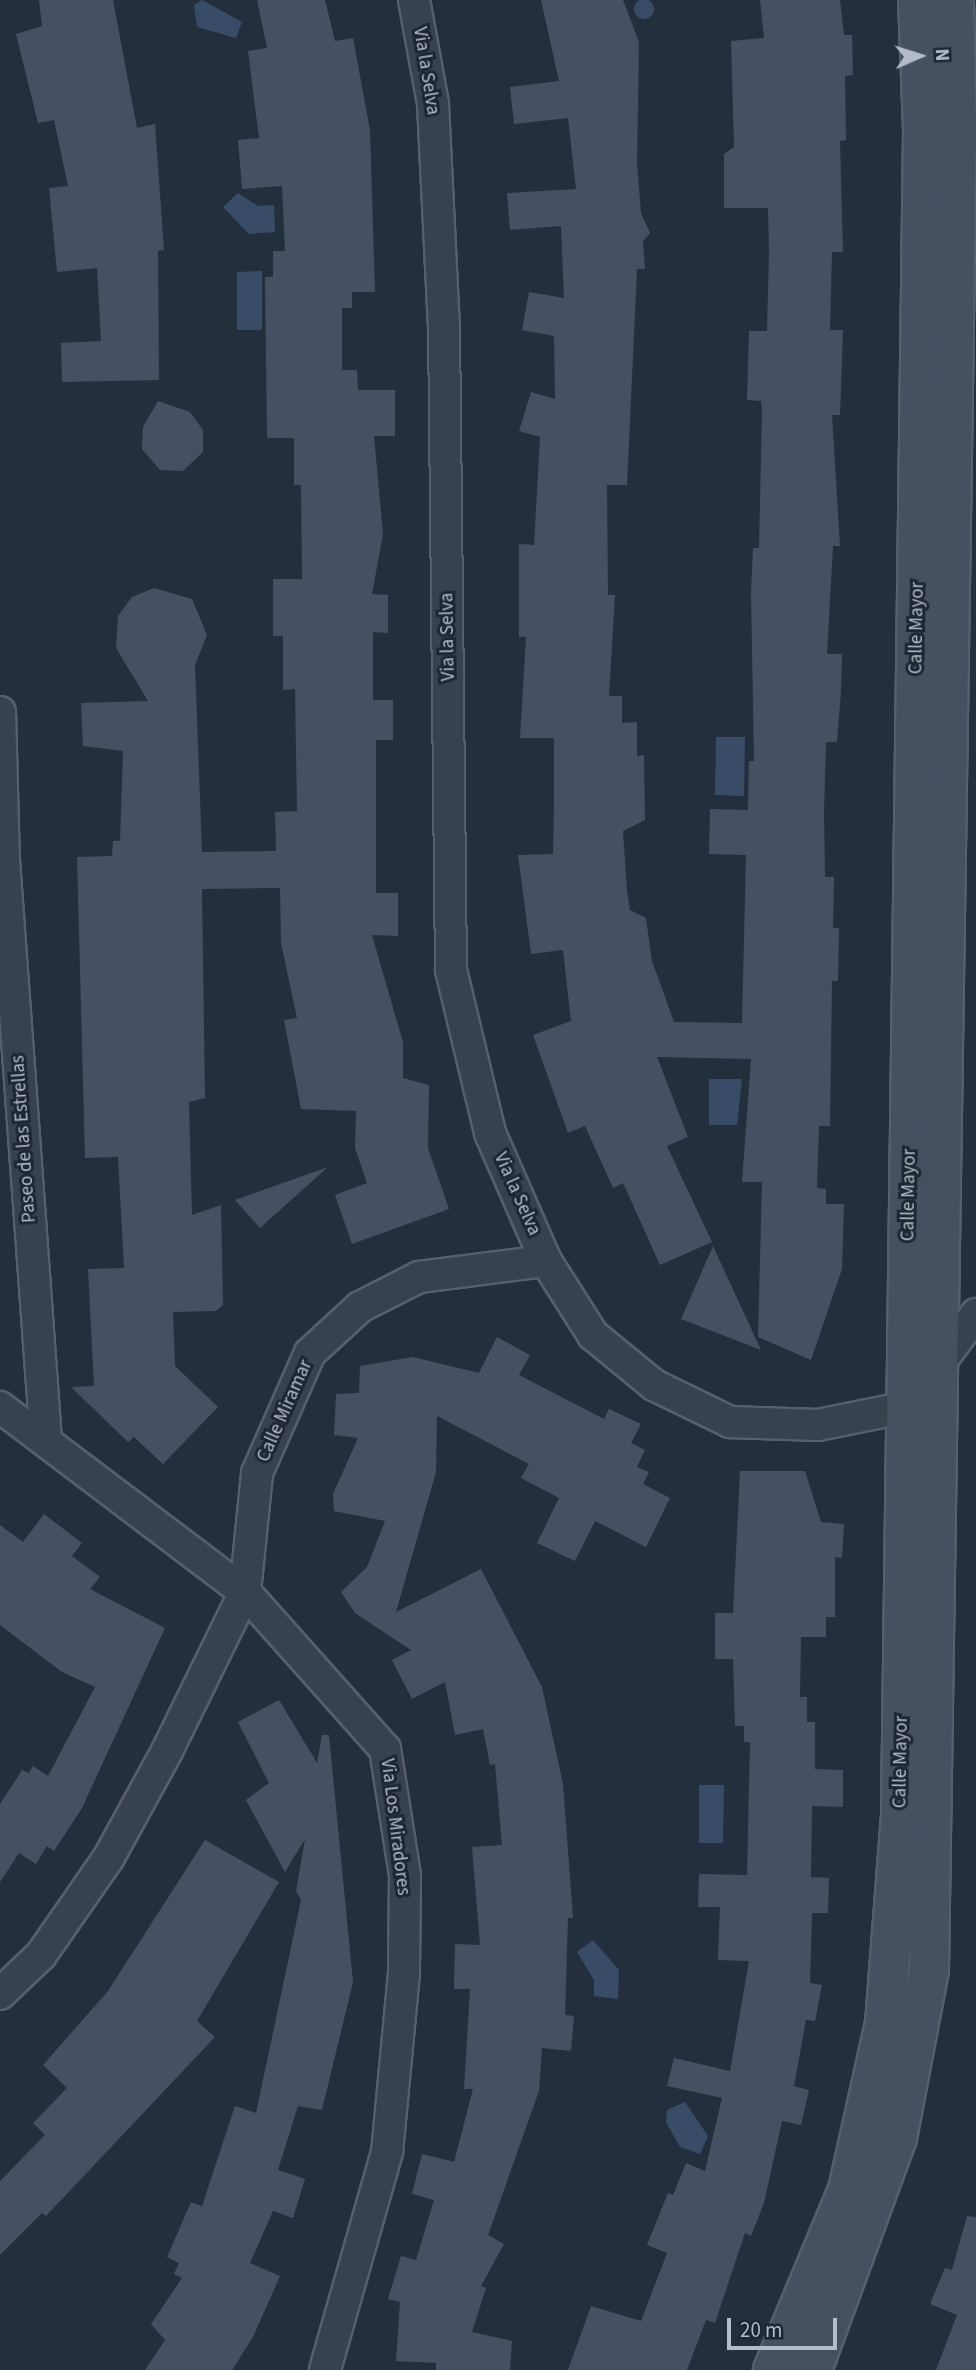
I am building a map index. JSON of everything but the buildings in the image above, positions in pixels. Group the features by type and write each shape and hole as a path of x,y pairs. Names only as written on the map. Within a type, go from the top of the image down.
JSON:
{"street":[{"name":"Via la Selva","path":"414,0 433,104 444,325 451,970 490,1133 546,1261"},
{"name":"Calle Mayor","path":"812,2370 862,2198 916,2060 929,1969 938,1365 940,130 918,0"},
{"name":"Calle Mayor","path":"773,2370 862,2198 885,2023 899,1839 907,1407 940,130 954,0"},
{"name":"Paseo de las Estrellas","path":"0,712 4,859 46,1440"},
{"path":"546,1261 593,1335 654,1385 730,1422 818,1425 907,1407 976,1314"},
{"name":"Calle Miramar","path":"0,1994 41,1955 109,1857 245,1592 257,1473 310,1353 360,1307 419,1277 546,1261"},
{"name":"Via Los Miradores","path":"0,1407 245,1592 385,1749 405,1875 404,1973 387,2152 325,2370"}],"water":[{"path":"644,-1 651,2 654,9 651,16 644,19 637,16 634,9 637,2"},
{"path":"202,0 242,22 236,38 197,27 194,5"},
{"path":"238,193 258,206 274,205 275,232 249,234 223,207"},
{"path":"262,271 262,330 237,330 237,272"},
{"path":"716,737 745,737 744,796 715,795"},
{"path":"709,1079 742,1079 737,1125 709,1125"},
{"path":"699,1785 724,1785 723,1843 699,1843"},
{"path":"593,1940 619,1970 618,1999 594,1996 594,1980 577,1952"},
{"path":"685,2102 708,2136 700,2154 680,2147 666,2122 667,2110"}]}
